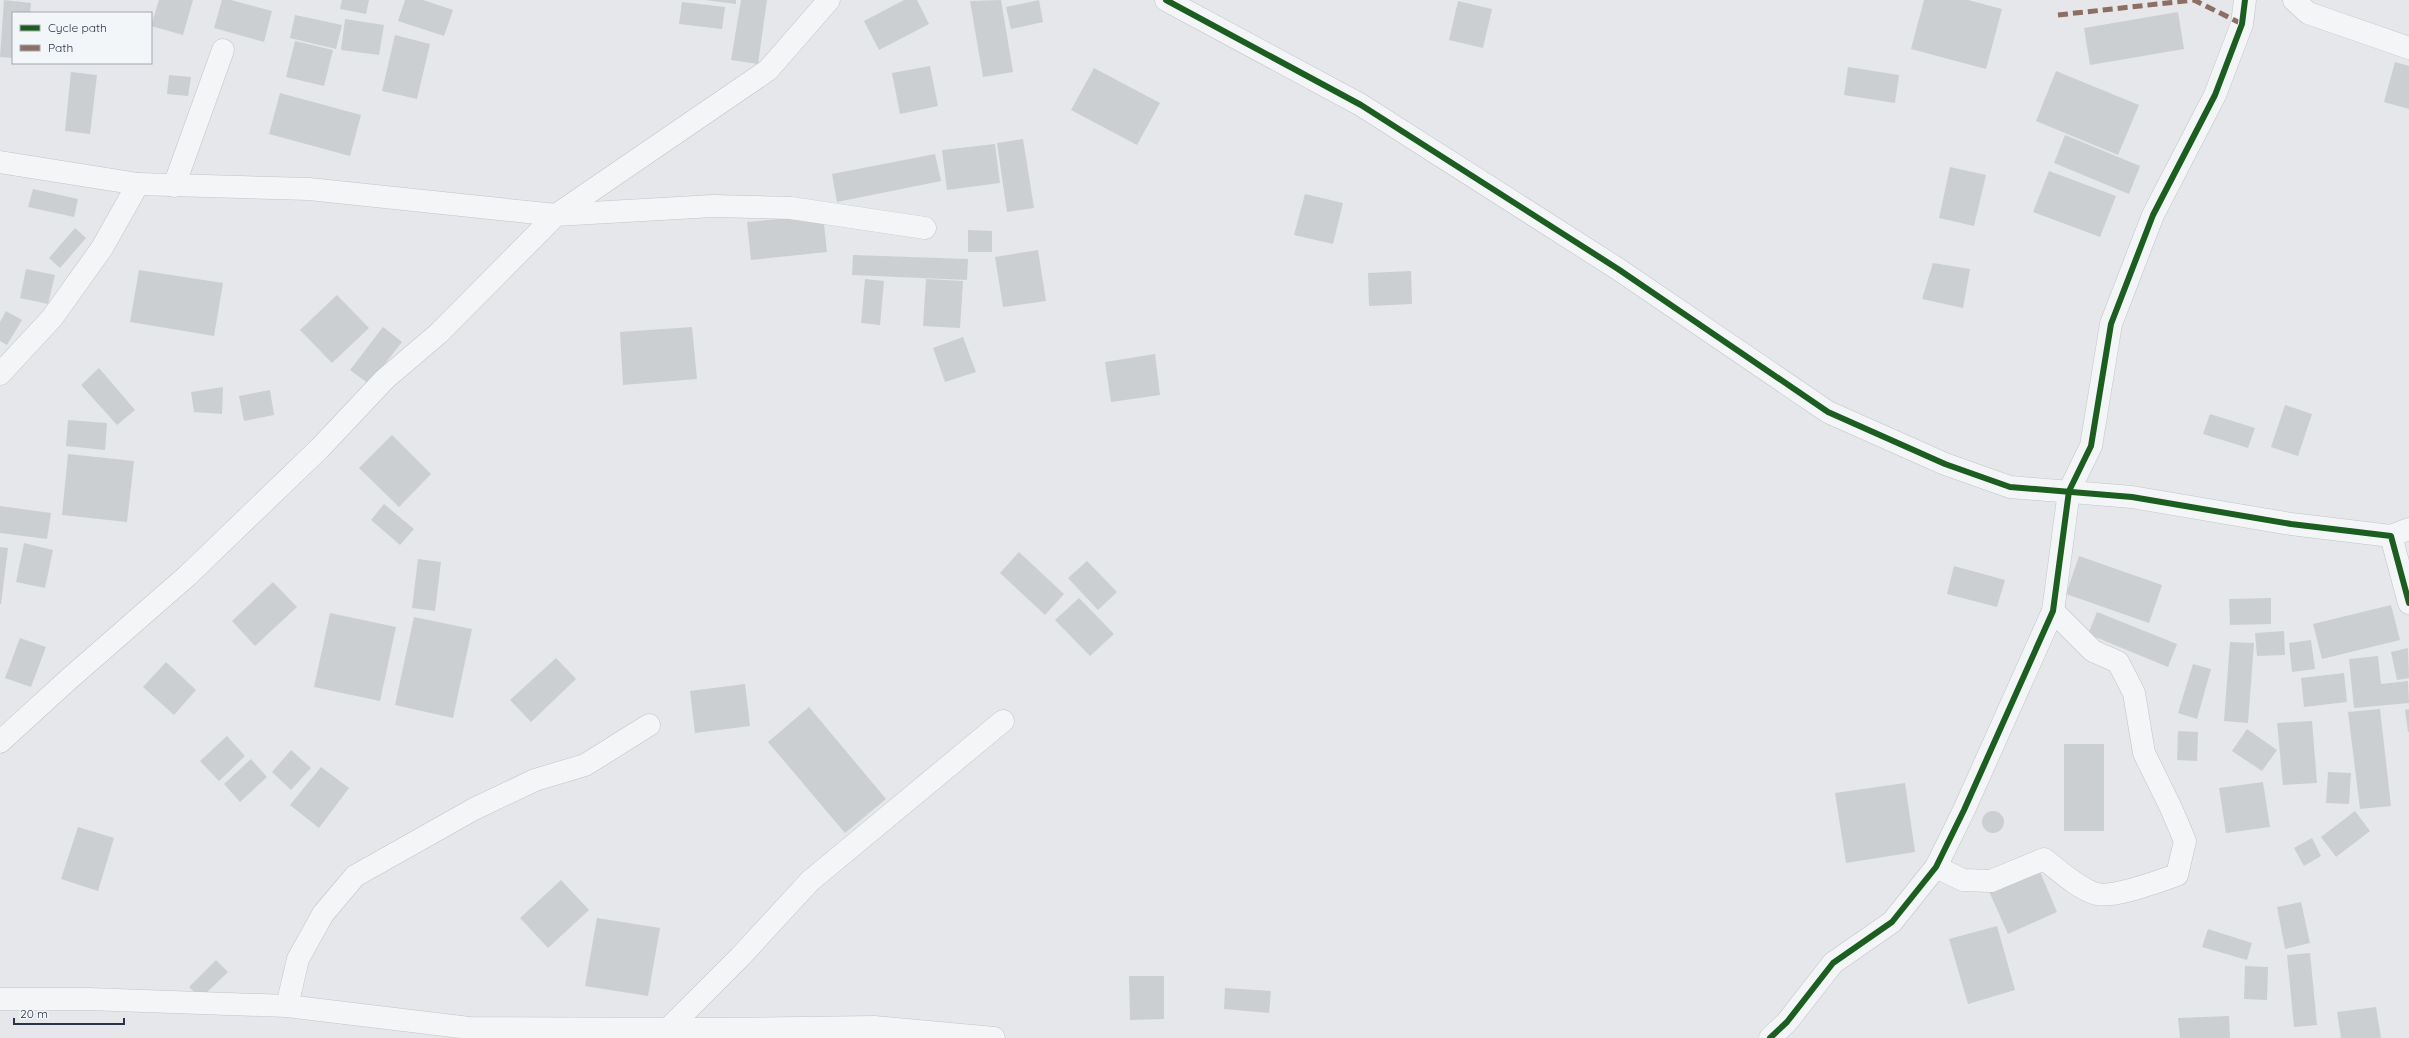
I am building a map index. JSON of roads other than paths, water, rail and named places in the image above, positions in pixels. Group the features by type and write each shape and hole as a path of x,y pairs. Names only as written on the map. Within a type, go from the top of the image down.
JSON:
{"street":[{"path":"0,742 69,679 188,576 320,448 385,379 439,333 556,215 768,70 829,0"},
{"path":"1166,0 1361,105 1618,269 1828,412 1945,464 2010,487 2132,497 2291,524 2400,532 2409,603"},
{"path":"1770,1038 1787,1022 1833,963 1892,922 1936,867 1964,810 2053,611 2069,491 2091,446 2111,324 2153,215 2215,95 2242,24 2245,0"},
{"path":"2294,0 2308,13 2409,48"},
{"path":"174,186 223,50"},
{"path":"0,162 138,184 309,189 556,215 713,206 791,208 925,228"},
{"path":"0,374 52,318 102,248 138,184"},
{"path":"1936,867 1963,880 1991,881 2044,859 2070,879 2098,894 2133,890 2177,875 2185,841 2172,808 2144,752 2134,692 2118,662 2093,651 2053,611"},
{"path":"669,1028 740,957 810,881 1003,721"},
{"path":"287,1006 298,959 323,914 356,876 474,809 535,780 585,765 649,726"},
{"path":"0,999 88,999 287,1006 469,1028 669,1028 714,1034 874,1027 994,1038"}]}
